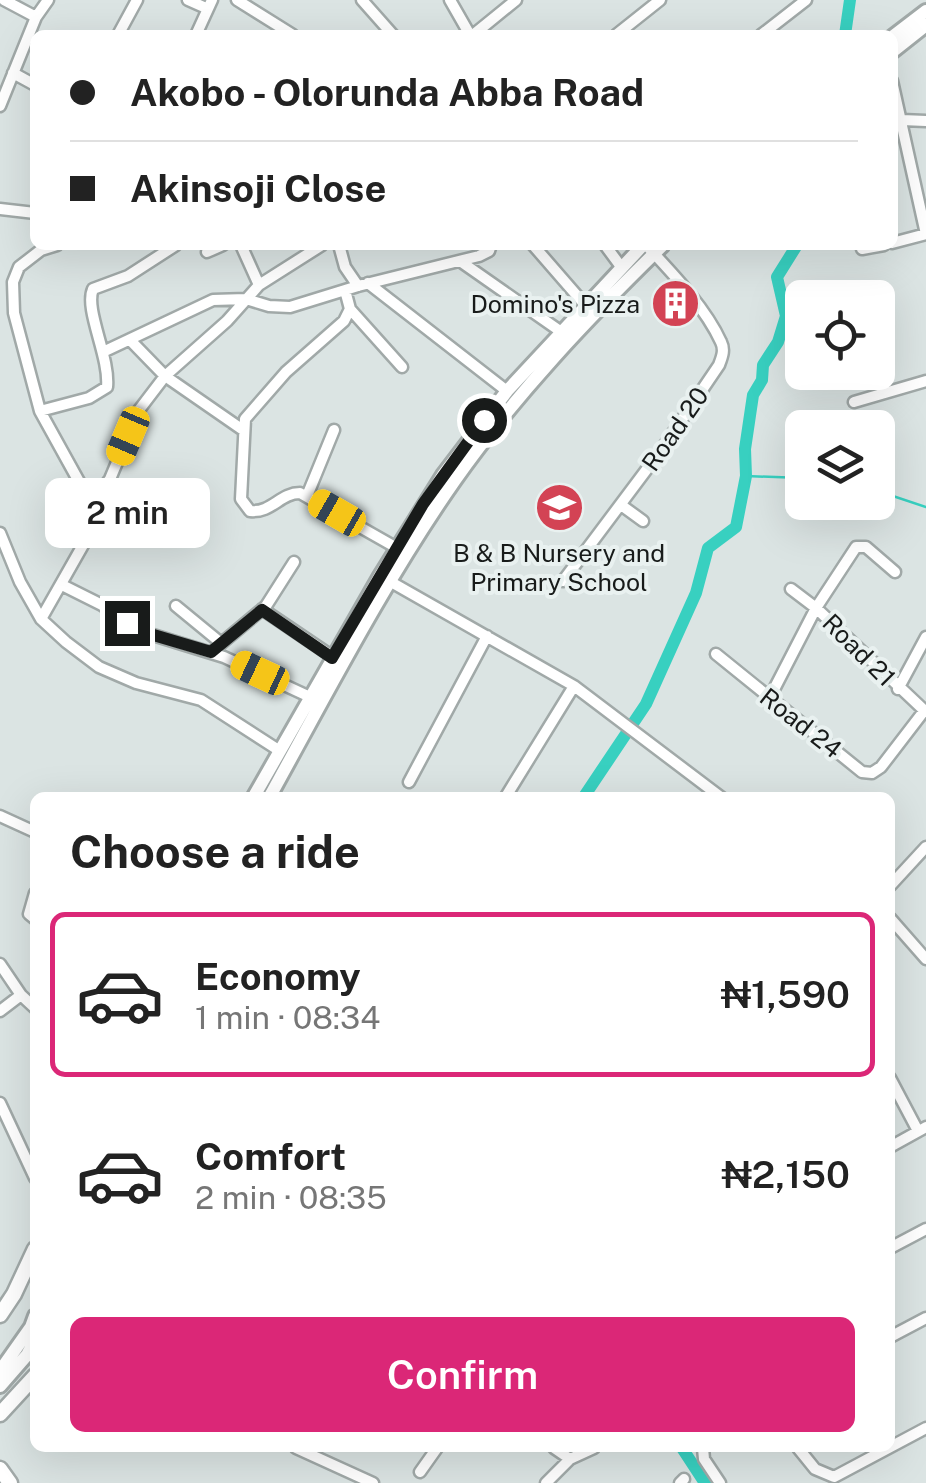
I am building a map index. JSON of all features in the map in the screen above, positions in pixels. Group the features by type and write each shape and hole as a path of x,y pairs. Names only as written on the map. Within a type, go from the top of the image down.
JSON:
{"highway":[{"path":"0,1315 30,1260"},
{"path":"0,1414 30,1381"},
{"path":"0,1470 10,1483"}],"main road":[{"path":"898,32 926,11"},
{"path":"898,47 926,25"},
{"path":"272,792 323,687 455,481 560,331 622,268 648,250"},
{"path":"256,792 310,697 323,687 332,658 443,475 507,391 529,375 649,250"},
{"path":"0,1371 30,1329"},
{"path":"0,1386 30,1347"}],"street":[{"path":"4,0 36,17"},
{"path":"31,30 48,0"},
{"path":"121,30 137,0"},
{"path":"188,0 208,4 198,30"},
{"path":"237,0 285,30"},
{"path":"362,0 389,30"},
{"path":"450,0 469,30"},
{"path":"478,30 516,0"},
{"path":"767,30 806,0"},
{"path":"622,30 656,1"},
{"path":"0,106 30,32"},
{"path":"13,73 30,82"},
{"path":"898,104 926,234 898,241"},
{"path":"902,120 926,121"},
{"path":"0,209 30,212"},
{"path":"40,250 20,266 13,282 14,313 40,412 82,487 91,494 100,494"},
{"path":"40,412 100,394 107,387 105,350 90,304 93,290 128,276 170,250"},
{"path":"207,252 212,250"},
{"path":"243,250 259,284"},
{"path":"41,620 87,538 100,494 139,410 165,376 226,321 259,284 314,250"},
{"path":"341,250 346,267 363,284 507,391"},
{"path":"105,350 213,300 246,298 269,306 290,307 363,284 485,254 488,250"},
{"path":"536,250 586,306"},
{"path":"609,250 622,268"},
{"name":"Road 20","path":"563,581 719,365 723,351 721,342 654,250"},
{"path":"460,261 560,331"},
{"path":"345,290 350,309 402,367"},
{"path":"350,309 344,321 251,409 243,430 241,499 250,511 272,508 291,494 308,496 398,548"},
{"path":"0,313 14,313"},
{"path":"130,340 165,376 243,430"},
{"path":"854,402 926,381"},
{"path":"308,496 334,430"},
{"path":"621,505 643,521"},
{"path":"0,533 41,620 99,666 136,684 201,700 280,751"},
{"path":"769,699 816,608 856,547 866,548 895,572"},
{"path":"211,652 262,610 294,562"},
{"path":"392,582 574,686 714,792"},
{"path":"62,585 140,631 211,652 310,697"},
{"name":"Road 21","path":"791,588 925,712"},
{"path":"176,606 222,642"},
{"path":"262,610 332,658"},
{"path":"410,782 487,636"},
{"path":"898,689 926,637"},
{"name":"Road 24","path":"716,654 862,772 872,773 881,767 925,712"},
{"path":"509,792 574,686"},
{"path":"0,816 30,830"},
{"path":"895,881 926,847"},
{"path":"895,924 926,959"},
{"path":"0,964 30,1003"},
{"path":"0,1011 21,995"},
{"path":"895,1086 922,1129 895,1144"},
{"path":"0,1104 30,1167"},
{"path":"895,1246 926,1230"},
{"path":"895,1335 924,1323"},
{"path":"895,1445 926,1428"},
{"path":"305,1452 373,1483"},
{"path":"420,1472 434,1452"},
{"path":"559,1452 570,1460"},
{"path":"546,1483 570,1460 586,1452"},
{"path":"703,1452 720,1483"},
{"path":"801,1452 815,1469 834,1477 881,1452"}],"waterway":[{"path":"846,30 850,0"},
{"path":"587,792 646,704 696,593 708,548 736,527 746,476 745,449 753,395 786,316 777,277 794,250"},
{"path":"746,476 785,477"},
{"path":"895,497 926,507"},
{"path":"685,1452 705,1483"}],"place":[{"name":"Domino's Pizza","path":"675,304"},
{"name":"B & B Nursery and Primary School","path":"559,507"}],"route":[{"path":"127,623 140,631 211,652 262,610 332,658 423,504 484,420"}]}
